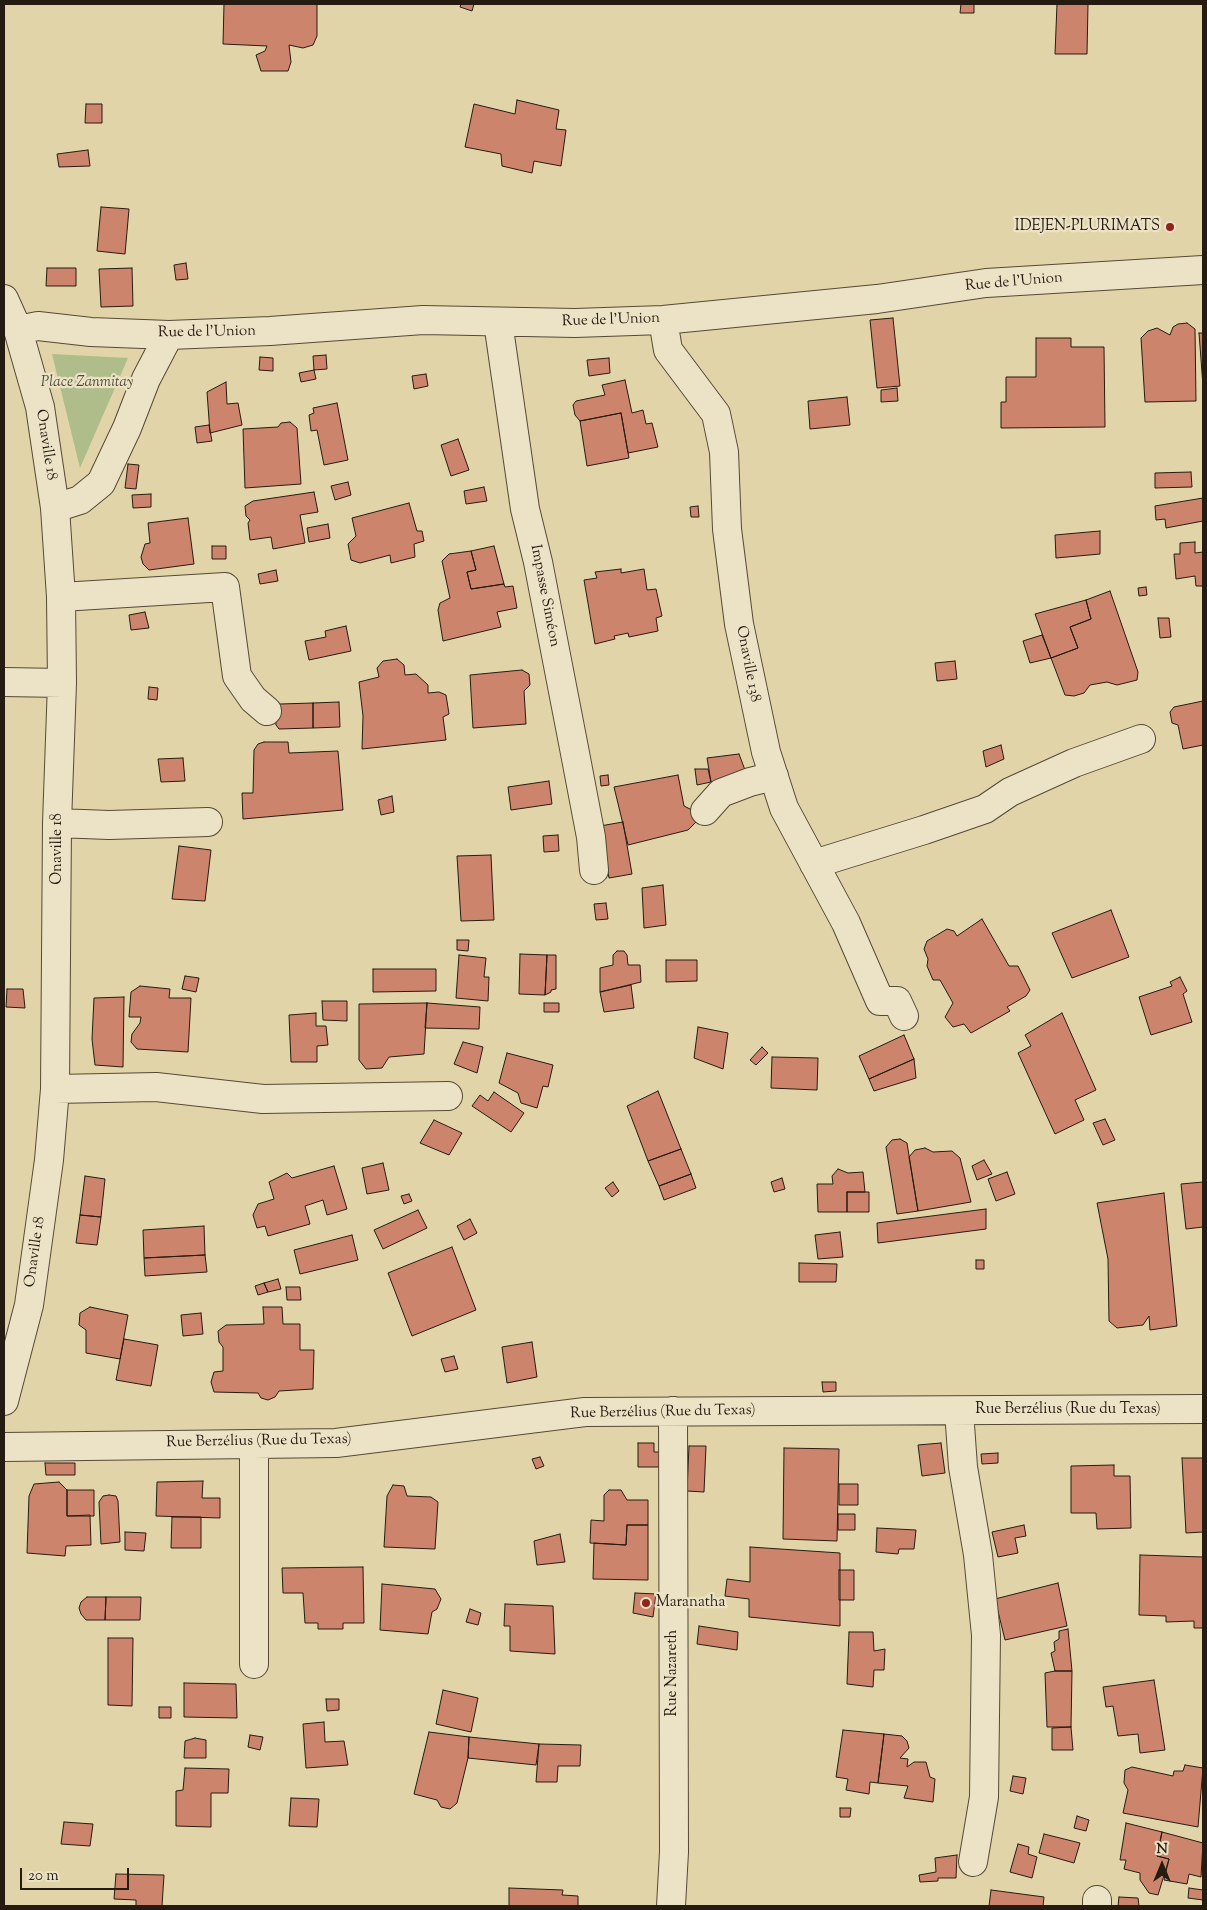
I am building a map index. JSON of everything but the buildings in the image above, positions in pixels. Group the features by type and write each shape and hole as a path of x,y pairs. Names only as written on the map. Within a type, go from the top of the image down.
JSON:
{"street":[{"name":"Rue de l'Union","path":"18,330 38,326 91,332 169,335 270,331 423,320 498,322 663,320 877,299 986,283 1203,270"},
{"name":"Onaville 18","path":"4,300 18,330 40,407 54,508 61,597 62,683 57,823 55,1089 49,1160 29,1305 4,1401"},
{"name":"Onaville 138","path":"663,320 668,350 716,414 724,452 727,529 739,624 764,744 784,808 846,923 880,1001 897,1001 904,1016"},
{"name":"Impasse Siméon","path":"498,322 525,509 538,562 574,748 591,837 594,870"},
{"path":"54,508 80,500 101,483 127,428 146,380 169,335"},
{"path":"61,597 225,587 237,676 253,699 266,711"},
{"path":"4,682 62,683"},
{"path":"814,864 985,809 1010,792 1074,763 1141,739"},
{"path":"705,811 721,794 750,782 774,776"},
{"path":"57,823 109,825 208,822"},
{"path":"55,1089 156,1087 263,1099 448,1096"},
{"name":"Rue Berzélius (Rue du Texas)","path":"4,1447 336,1443 584,1412 1203,1409"},
{"name":"Rue Nazareth","path":"671,1906 674,1852 673,1411"},
{"path":"959,1411 963,1467 978,1555 986,1635 984,1797 973,1862"},
{"path":"254,1444 254,1664"}],"green space":[{"name":"Place Zanmitay","path":"52,354 128,358 80,468"}],"place":[{"name":"IDEJEN-PLURIMATS","path":"1170,227"},
{"name":"Maranatha","path":"646,1603"}]}
